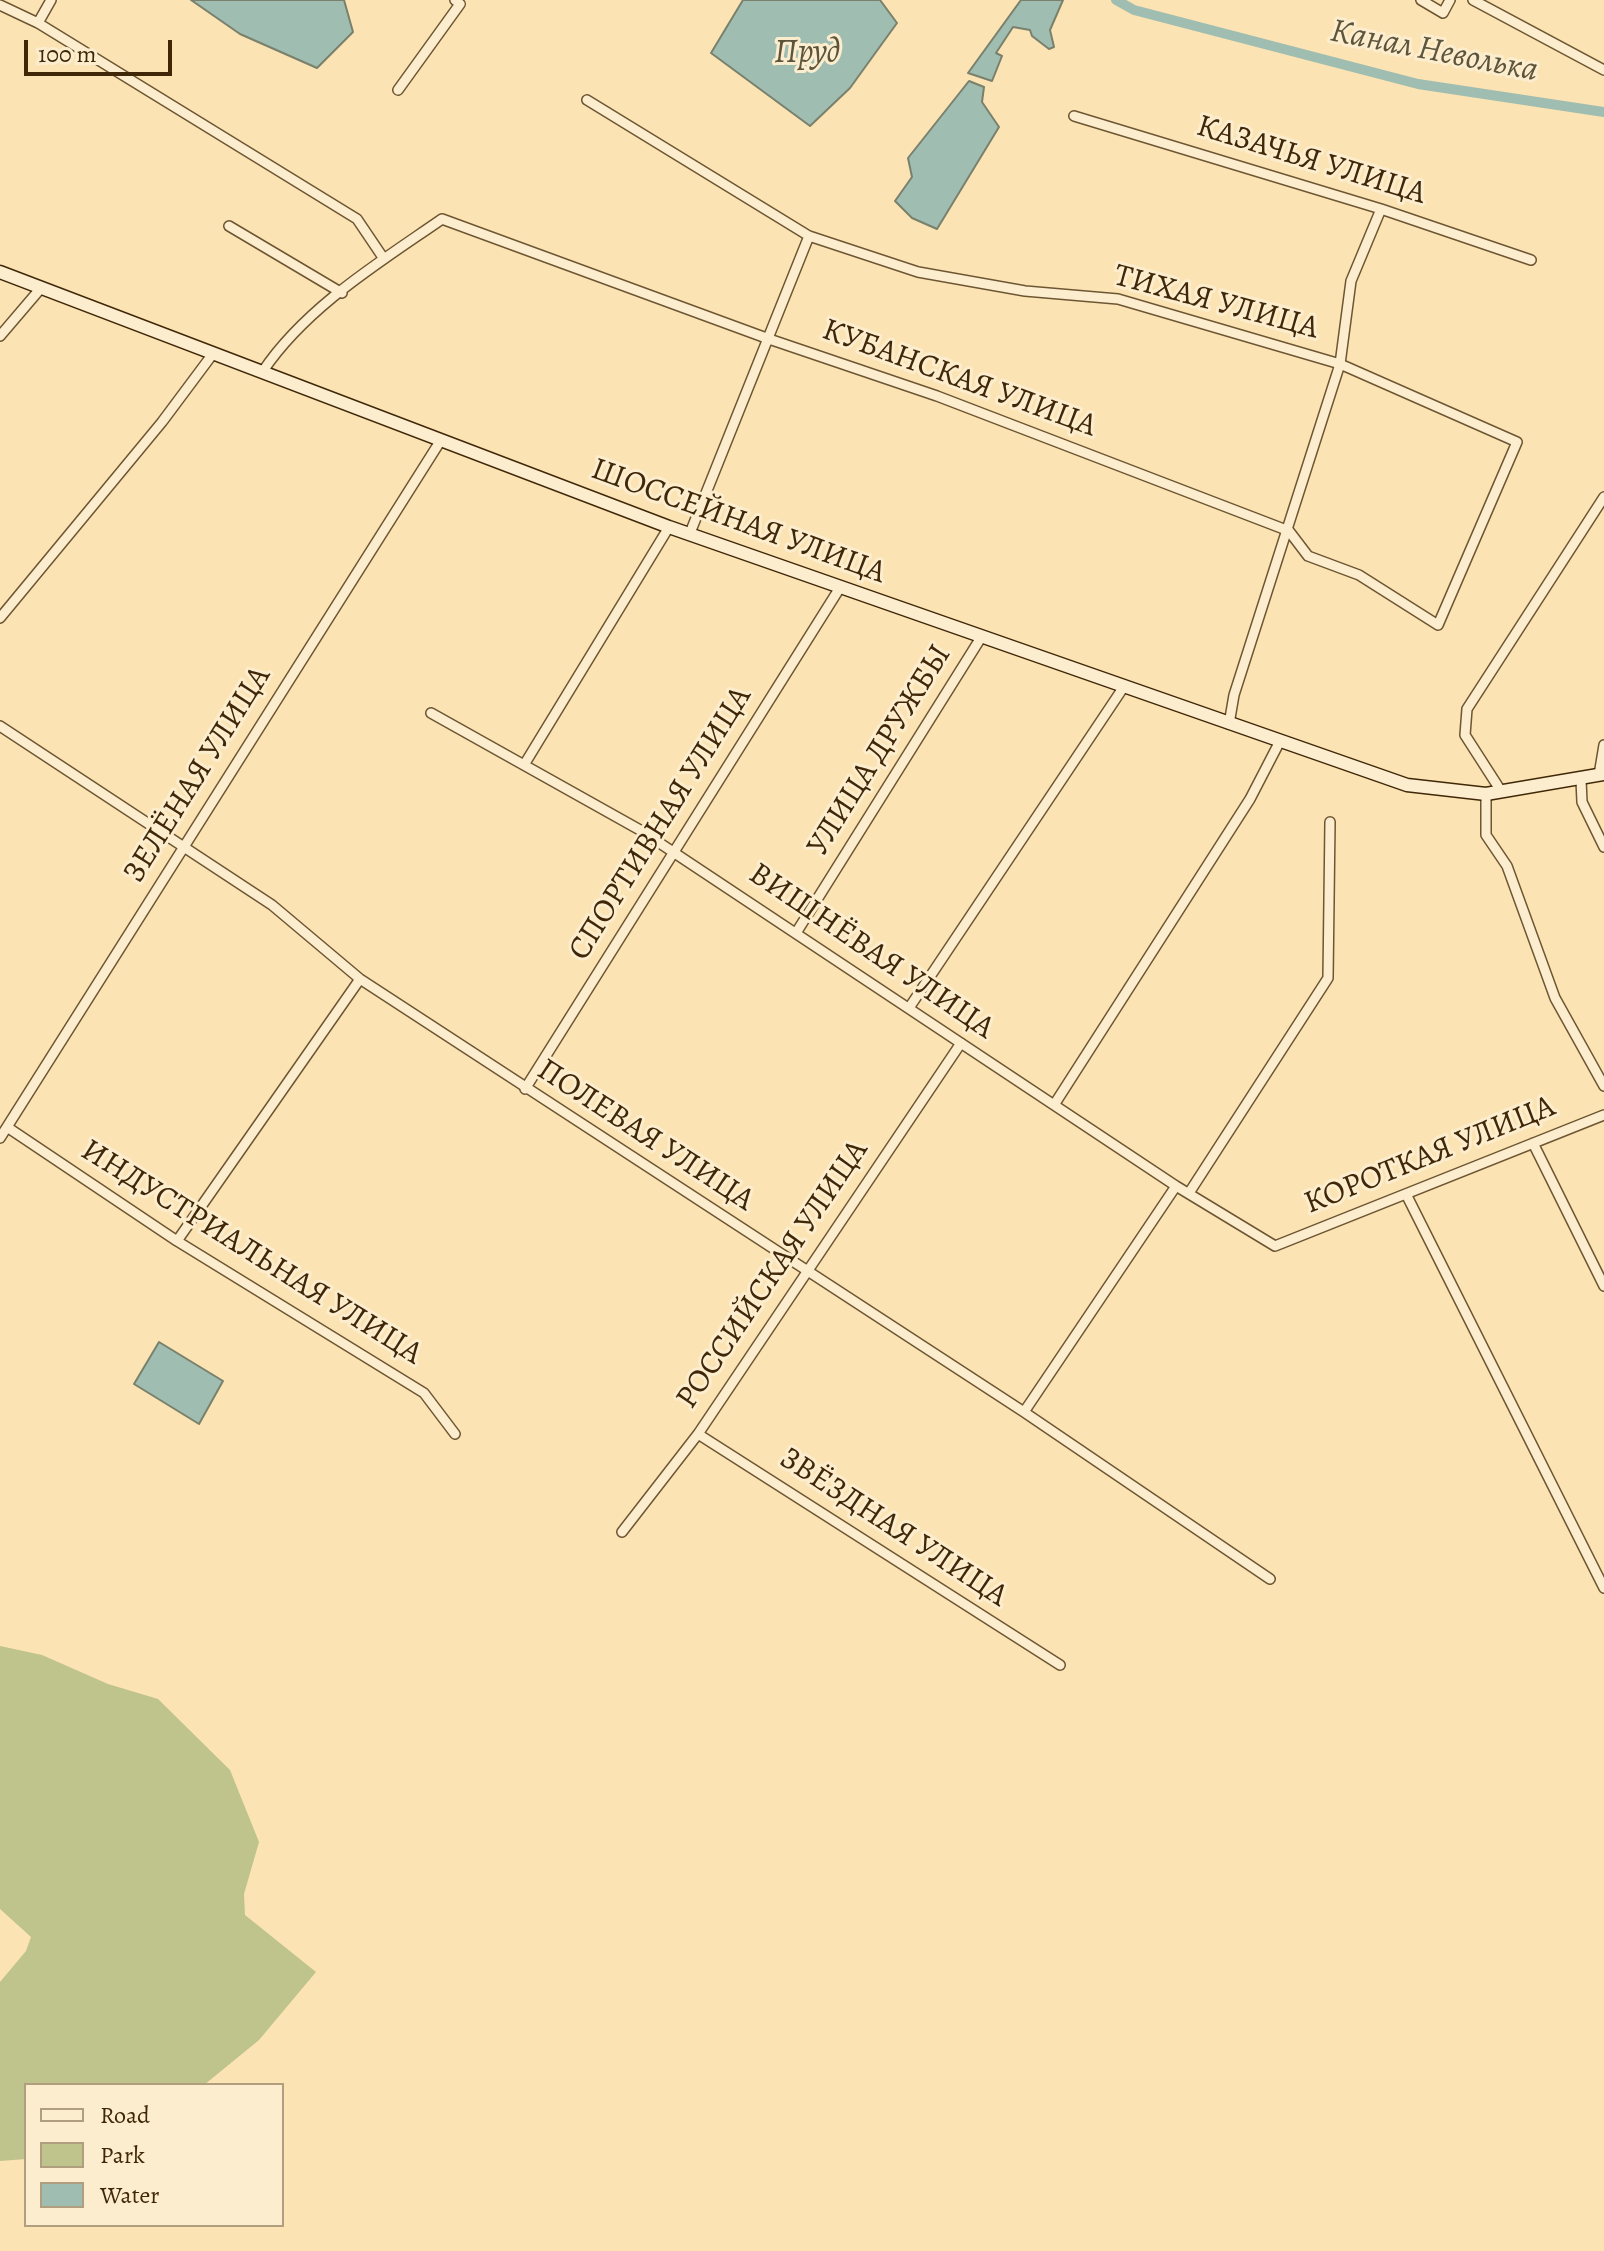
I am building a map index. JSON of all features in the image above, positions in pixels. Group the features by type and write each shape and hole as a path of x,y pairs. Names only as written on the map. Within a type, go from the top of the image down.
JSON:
{"main road":[{"name":"ШОССЕЙНАЯ УЛИЦА","path":"0,272 669,527 1279,743 1407,785 1486,794 1581,780 1601,774"}],"street":[{"path":"38,23 51,0"},
{"path":"1421,0 1443,13 1450,0"},
{"path":"1473,0 1604,70"},
{"path":"398,90 458,2"},
{"path":"0,5 38,23 357,219 384,259 285,339 263,371"},
{"name":"ТИХАЯ УЛИЦА","path":"587,100 809,236 918,272 1025,291 1118,299 1340,364 1517,442 1438,625"},
{"name":"КАЗАЧЬЯ УЛИЦА","path":"1074,116 1381,209 1531,260"},
{"path":"1229,724 1234,695 1340,364 1351,281 1381,209"},
{"name":"КУБАНСКАЯ УЛИЦА","path":"384,259 442,219 769,339 937,396 1289,531 1308,556 1359,575 1438,625"},
{"path":"229,226 342,293"},
{"path":"690,533 809,236"},
{"path":"0,336 41,288"},
{"path":"0,618 162,422 212,355"},
{"name":"ЗЕЛЁНАЯ УЛИЦА","path":"0,1138 441,440"},
{"path":"1501,791 1465,735 1467,709 1604,497"},
{"path":"524,765 669,527"},
{"name":"СПОРТИВНАЯ УЛИЦА","path":"525,1089 841,586"},
{"name":"УЛИЦА ДРУЖБЫ","path":"796,933 982,636"},
{"path":"909,1008 1123,688"},
{"name":"ВИШНЁВАЯ УЛИЦА","path":"431,713 675,852 1176,1186 1275,1246"},
{"name":"ПОЛЕВАЯ УЛИЦА","path":"0,726 272,905 360,979 1024,1412 1270,1579"},
{"path":"1054,1105 1250,799 1279,743"},
{"path":"1601,774 1604,745"},
{"path":"1581,780 1582,802 1604,847"},
{"path":"1486,794 1486,835 1507,866 1555,998 1604,1086"},
{"path":"1189,1193 1328,978 1330,822"},
{"path":"177,1241 360,979"},
{"name":"РОССИЙСКАЯ УЛИЦА","path":"622,1532 698,1434 961,1043"},
{"name":"КОРОТКАЯ УЛИЦА","path":"1275,1246 1604,1115"},
{"name":"ИНДУСТРИАЛЬНАЯ УЛИЦА","path":"7,1127 177,1241 424,1393 455,1434"},
{"path":"1533,1143 1604,1286"},
{"path":"1024,1412 1176,1186"},
{"path":"1406,1194 1604,1588"},
{"name":"ЗВЁЗДНАЯ УЛИЦА","path":"698,1434 1060,1665"}],"green space":[{"path":"0,1646 42,1655 108,1684 158,1699 230,1770 259,1842 244,1894 245,1915 316,1972 259,2040 206,2083 24,2083 24,2159 0,2161 0,1982 26,1951 31,1937 0,1909"}],"water":[{"path":"191,0 344,0 353,32 317,68 240,34"},
{"name":"Пруд","path":"743,0 880,0 897,23 850,88 810,126 711,53"},
{"path":"1021,0 1063,0 1050,30 1054,47 1049,49 1032,36 1030,30 1013,27 996,53 1002,56 992,81 968,73"},
{"path":"969,81 984,87 982,102 999,127 937,229 912,218 895,201 912,177 908,158"},
{"path":"159,1342 223,1381 199,1424 134,1384"}],"waterway":[{"name":"Канал Неволька","path":"1116,0 1134,10 1418,84 1604,112"}]}
